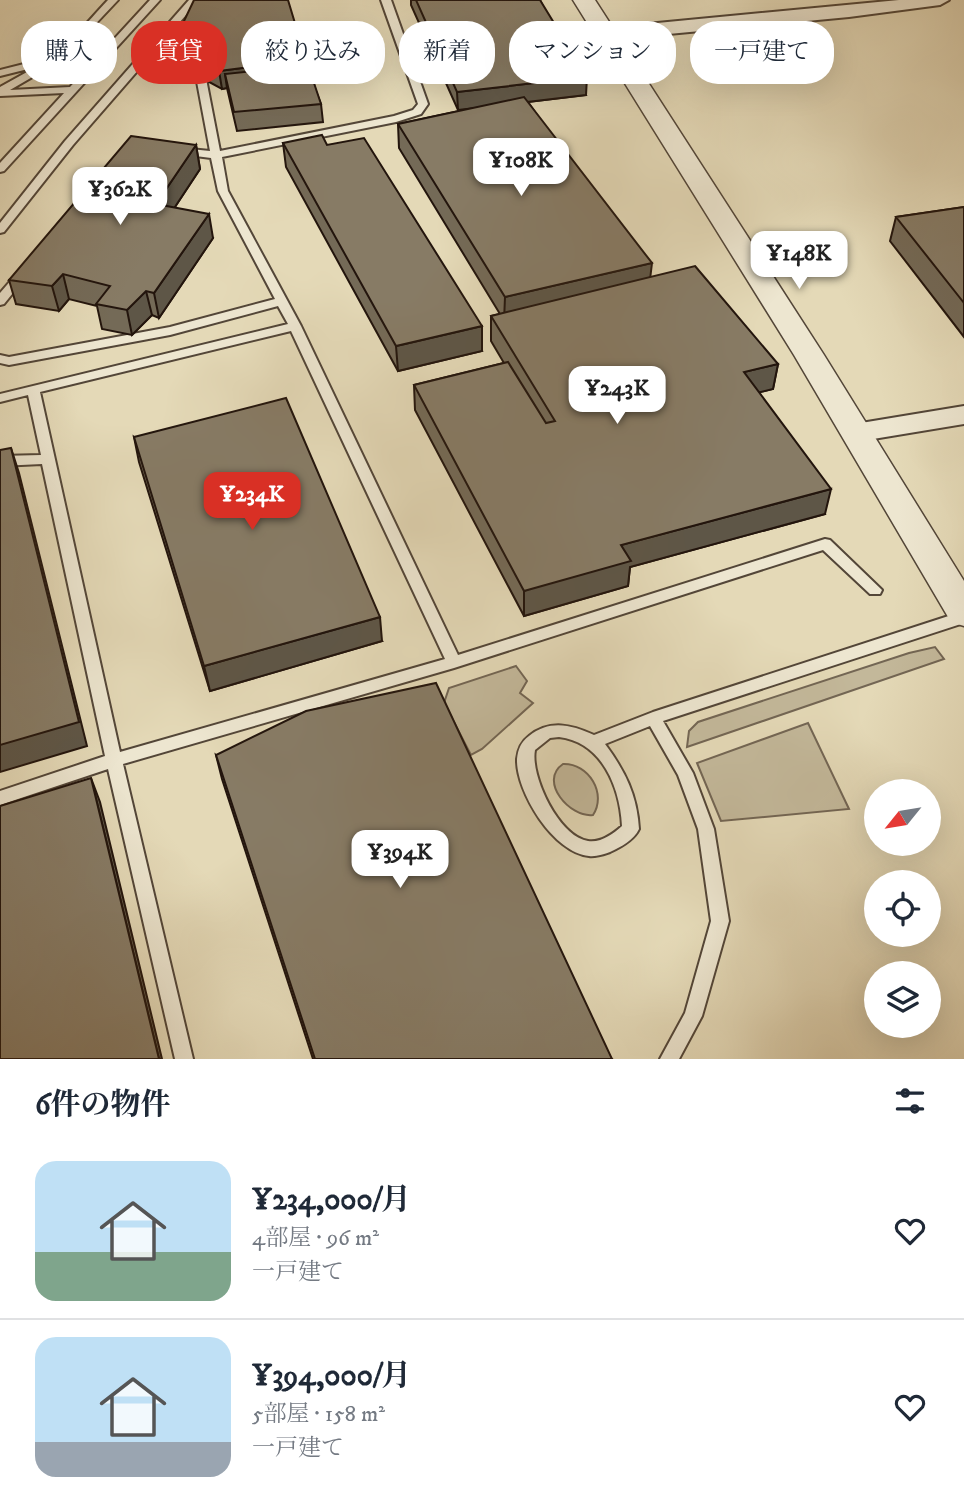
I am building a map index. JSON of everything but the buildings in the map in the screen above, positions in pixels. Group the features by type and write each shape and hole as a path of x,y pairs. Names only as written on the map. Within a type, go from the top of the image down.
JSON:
{"street":[{"path":"584,0 597,21"},
{"path":"676,28 849,12 940,0"},
{"path":"637,84 702,184 964,614"},
{"path":"855,433 964,415"}],"lane":[{"path":"93,21 113,0"},
{"path":"0,169 155,0"},
{"path":"182,21 194,0"},
{"path":"0,230 69,143 194,0"},
{"path":"164,148 217,155 396,119 417,112 423,104 386,0"},
{"path":"0,73 21,68"},
{"path":"0,92 21,80"},
{"path":"202,84 223,191 295,326 454,662"},
{"path":"0,92 72,90"},
{"path":"0,301 34,259"},
{"path":"0,359 9,360 170,331 282,300"},
{"path":"0,398 295,326"},
{"path":"33,390 114,760 184,1059"},
{"path":"0,461 49,459"},
{"path":"0,798 114,760 454,662 825,544 874,590"},
{"path":"594,742 618,775 630,802 631,829 614,844 587,850 571,842 550,824 527,777 527,747 543,733 571,731 594,742 653,718 964,614"},
{"path":"653,718 685,773 706,829 720,921 693,1016 669,1059"}],"shaded area":[{"path":"935,647 944,659 687,747 689,731 698,722 909,653"},
{"path":"516,666 527,681 520,693 533,703 482,749 471,755 444,703 449,688"},
{"path":"808,723 849,809 721,821 697,763"},
{"path":"563,764 581,769 593,781 598,798 593,815 575,811 560,797 554,780 556,771"}]}
